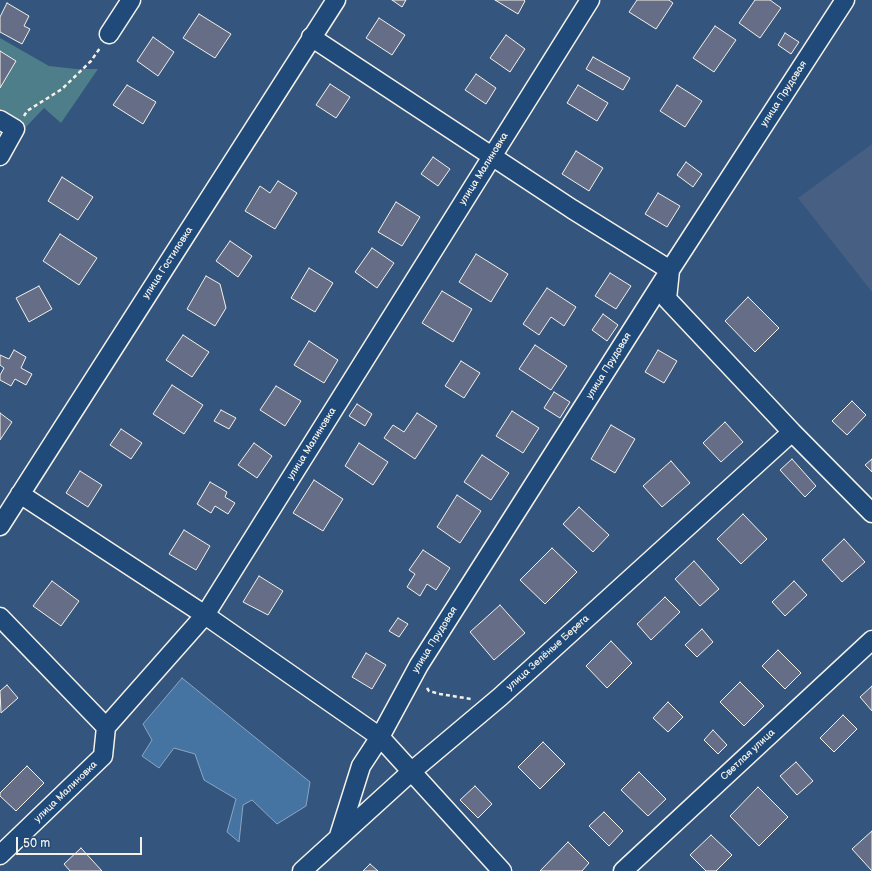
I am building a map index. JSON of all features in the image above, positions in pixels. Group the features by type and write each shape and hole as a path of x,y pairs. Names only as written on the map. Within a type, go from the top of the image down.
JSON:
{"street":[{"path":"109,34 131,0"},
{"name":"улица Гостиловка","path":"0,526 336,0"},
{"name":"улица Малиновка","path":"0,855 103,756 106,727 205,615 590,0"},
{"name":"улица Прудовая","path":"339,836 361,766 380,737 419,665 670,270 845,0"},
{"path":"311,37 572,209 670,270 667,299 792,432 872,513"},
{"path":"0,120 15,129 0,156"},
{"name":"улица Зелёные Берега","path":"302,871 412,771 500,697 792,432"},
{"path":"20,494 205,615 380,737 502,871"},
{"path":"0,617 106,727"},
{"name":"Светлая улица","path":"624,871 872,640"}],"path":[{"path":"15,129 27,111 62,89 86,65 109,34"},
{"path":"419,665 420,679 429,691 472,699"}],"shaded area":[{"path":"872,144 872,292 798,198"},
{"path":"182,678 310,782 306,806 277,824 252,800 243,805 239,842 227,832 236,799 204,780 195,754 174,748 159,768 142,756 152,740 143,724"}],"green space":[{"path":"0,38 49,66 76,69 98,69 61,123 44,108 25,128 0,114"}],"building":[{"path":"392,0 406,0 402,7"},
{"path":"495,0 524,0 525,1 518,14"},
{"path":"637,0 669,0 673,3 656,29 629,12"},
{"path":"755,0 770,0 781,8 760,38 739,23"},
{"path":"7,3 29,16 24,26 30,29 22,44 0,32 0,17"},
{"path":"199,14 231,34 215,58 183,38"},
{"path":"379,18 405,35 392,55 366,38"},
{"path":"715,26 736,40 714,72 693,58"},
{"path":"785,33 799,42 791,54 778,45"},
{"path":"506,35 525,49 510,72 490,58"},
{"path":"153,37 174,52 158,76 137,61"},
{"path":"0,51 16,61 0,88"},
{"path":"593,57 630,78 623,90 586,69"},
{"path":"476,74 496,88 486,104 465,90"},
{"path":"330,84 350,97 336,118 316,105"},
{"path":"127,85 156,102 143,124 113,105"},
{"path":"578,85 608,103 597,121 567,103"},
{"path":"677,85 702,101 685,127 660,111"},
{"path":"576,151 603,168 589,191 562,174"},
{"path":"433,157 450,169 438,186 421,174"},
{"path":"686,162 702,174 693,187 677,175"},
{"path":"62,177 93,197 78,220 48,201"},
{"path":"278,181 297,193 275,229 245,211 260,186 270,193"},
{"path":"658,193 680,206 667,227 645,214"},
{"path":"396,202 420,217 402,246 378,232"},
{"path":"60,234 97,258 79,285 43,261"},
{"path":"230,241 252,256 238,277 216,261"},
{"path":"372,248 394,263 377,288 355,272"},
{"path":"476,254 508,274 491,302 459,282"},
{"path":"309,268 333,283 315,312 291,298"},
{"path":"610,273 631,286 616,309 595,296"},
{"path":"206,276 220,284 226,308 215,326 187,309"},
{"path":"39,286 52,309 29,322 16,298"},
{"path":"547,288 576,307 564,326 551,317 539,335 523,324"},
{"path":"442,291 472,309 453,342 422,323"},
{"path":"748,297 779,328 755,352 725,321"},
{"path":"603,314 618,325 607,341 592,330"},
{"path":"183,335 209,352 192,377 166,360"},
{"path":"309,341 338,360 324,383 294,365"},
{"path":"535,345 567,366 551,390 519,369"},
{"path":"14,350 26,357 21,368 32,374 26,385 15,379 11,386 0,380 0,375 4,368 0,365 0,355 9,359"},
{"path":"658,350 677,361 664,383 645,372"},
{"path":"461,361 480,373 464,398 445,386"},
{"path":"172,385 203,405 184,434 153,414"},
{"path":"276,386 301,401 285,426 260,410"},
{"path":"554,392 570,402 560,418 544,408"},
{"path":"852,401 866,415 847,435 832,421"},
{"path":"357,404 372,414 365,426 349,416"},
{"path":"221,410 236,418 229,429 214,421"},
{"path":"512,411 539,428 523,453 496,436"},
{"path":"0,413 12,422 0,440"},
{"path":"417,413 437,426 415,459 384,438 393,425 404,432"},
{"path":"725,422 743,442 721,462 703,443"},
{"path":"611,425 635,439 615,473 591,459"},
{"path":"121,429 142,443 131,459 110,445"},
{"path":"254,443 272,456 257,478 238,465"},
{"path":"359,443 388,462 373,485 345,466"},
{"path":"482,455 509,473 491,500 464,482"},
{"path":"792,459 816,486 805,497 780,470"},
{"path":"872,459 872,472 865,465"},
{"path":"671,461 690,483 662,507 643,486"},
{"path":"80,471 102,485 88,507 66,493"},
{"path":"314,480 343,499 323,531 293,513"},
{"path":"210,482 227,492 225,497 235,503 228,514 215,506 211,513 197,504"},
{"path":"457,495 481,511 460,543 437,527"},
{"path":"579,507 609,535 593,552 563,524"},
{"path":"743,514 767,539 741,564 717,539"},
{"path":"184,530 210,546 196,570 169,554"},
{"path":"844,539 865,562 842,582 822,560"},
{"path":"552,548 577,572 545,604 520,580"},
{"path":"423,550 450,568 436,590 427,584 420,596 407,587 415,574 409,570"},
{"path":"694,561 719,589 700,606 675,579"},
{"path":"259,576 283,591 268,615 243,602"},
{"path":"52,581 79,601 61,626 33,606"},
{"path":"794,581 807,595 785,616 772,602"},
{"path":"665,597 680,612 651,640 637,624"},
{"path":"500,605 525,633 494,660 470,632"},
{"path":"398,618 408,624 399,637 389,631"},
{"path":"702,629 713,642 697,657 685,645"},
{"path":"611,641 632,663 607,688 586,666"},
{"path":"778,650 801,673 785,689 762,666"},
{"path":"366,653 386,665 372,689 352,677"},
{"path":"740,682 764,706 744,726 720,702"},
{"path":"7,685 18,698 1,713 0,691"},
{"path":"872,686 872,711 860,697"},
{"path":"668,702 683,717 668,732 653,718"},
{"path":"843,715 857,729 834,752 820,738"},
{"path":"713,730 727,745 718,754 704,740"},
{"path":"543,742 565,764 540,789 518,767"},
{"path":"796,762 813,781 797,795 780,776"},
{"path":"27,766 44,783 16,811 0,796 0,793"},
{"path":"639,772 666,799 648,816 621,790"},
{"path":"475,786 492,804 478,818 460,800"},
{"path":"758,787 788,817 759,846 730,816"},
{"path":"604,812 623,831 609,846 589,826"},
{"path":"872,831 872,871 852,849"},
{"path":"711,835 732,855 716,871 706,871 690,855"},
{"path":"568,842 589,863 582,871 540,871"},
{"path":"81,848 102,871 70,871 64,864"},
{"path":"370,864 378,871 363,871"}]}
